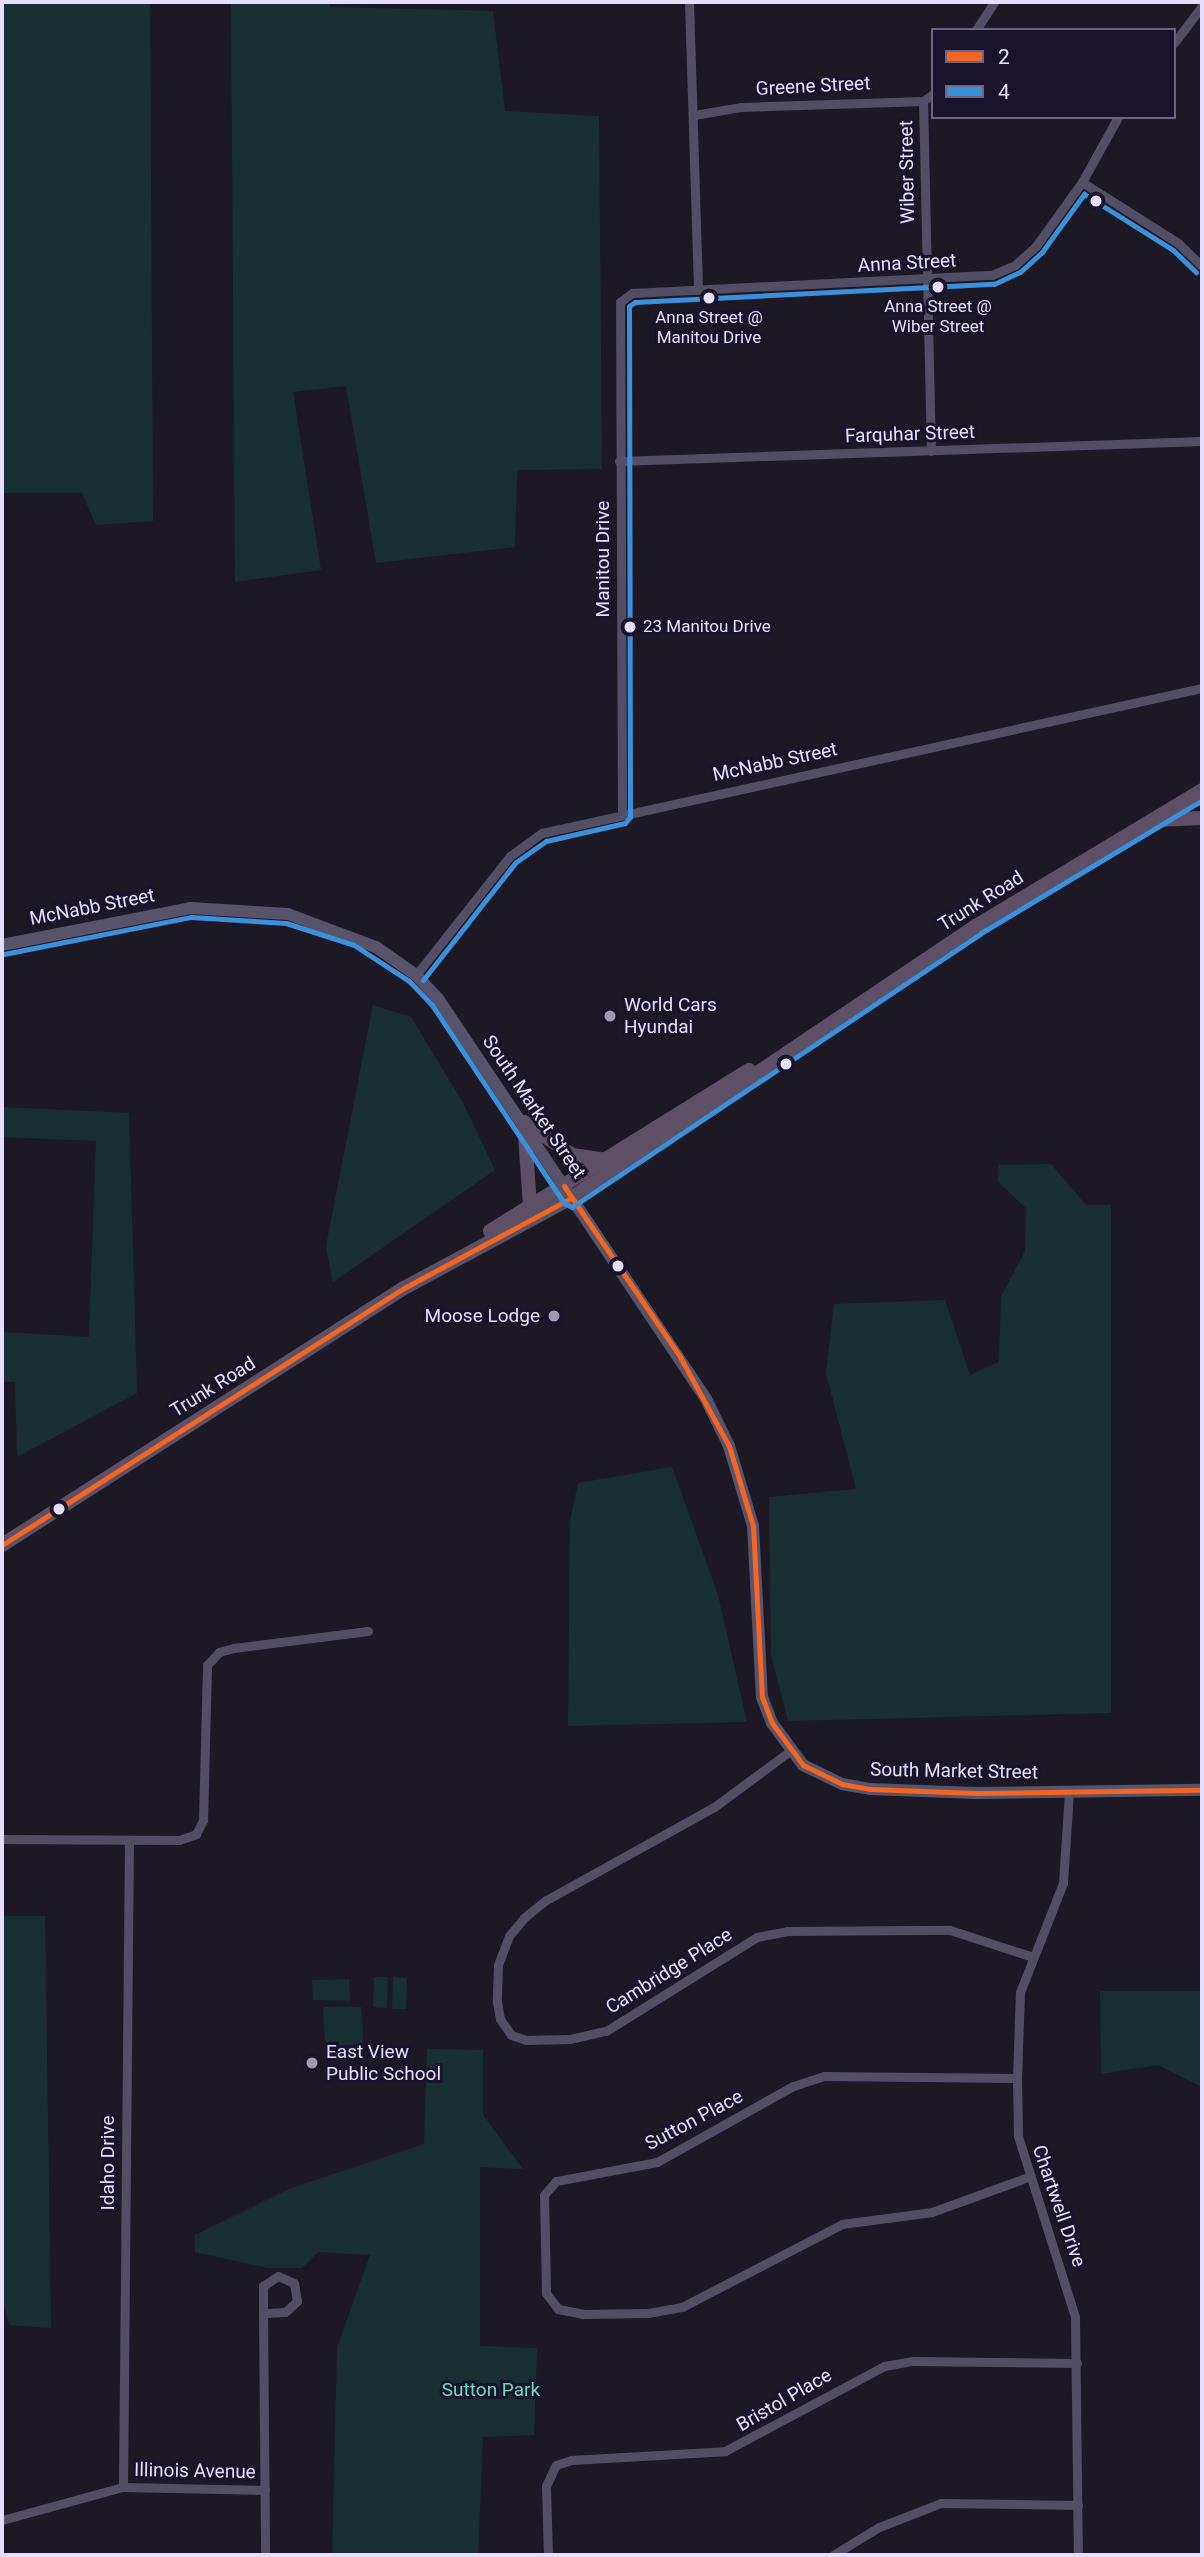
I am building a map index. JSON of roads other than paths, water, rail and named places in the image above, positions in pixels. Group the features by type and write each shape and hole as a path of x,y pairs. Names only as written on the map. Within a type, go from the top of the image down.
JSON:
{"highway":[{"name":"Trunk Road","path":"446,1263 567,1192 976,926 1202,790"},
{"path":"1150,820 1202,818"},
{"name":"Trunk Road","path":"2,1545 446,1263 530,1206 567,1192 607,1160 719,1086 784,1052"},
{"path":"524,1122 572,1154 607,1160"},
{"path":"524,1122 530,1206"}],"main road":[{"name":"South Market Street","path":"190,908 253,910 326,925 376,947 416,975 439,1000 524,1122 567,1192 680,1357 729,1446 753,1526 762,1698 790,1751 820,1776 870,1789 1069,1792 1202,1790"},
{"name":"McNabb Street","path":"2,945 190,908"}],"street":[{"path":"689,2 698,290"},
{"path":"977,28 994,2"},
{"path":"1176,40 1202,6"},
{"path":"923,101 931,95"},
{"name":"Greene Street","path":"694,115 741,107 923,101"},
{"name":"Wiber Street","path":"923,101 931,451"},
{"name":"Anna Street","path":"620,302 632,293 927,281 992,275 1015,265 1035,246 1082,182 1117,119"},
{"path":"1082,182 1178,243 1202,266"},
{"name":"Manitou Drive","path":"620,302 622,815"},
{"name":"Farquhar Street","path":"620,461 1202,441"},
{"name":"McNabb Street","path":"416,975 510,856 542,833 1202,688"},
{"path":"2,1839 179,1840 196,1833 200,1827 203,1685 207,1665 219,1652 368,1631"},
{"name":"Cambridge Place","path":"790,1751 714,1807 547,1900 524,1918 509,1936 498,1965 497,2002 500,2019 511,2035 526,2040 570,2039 606,2031 757,1937 787,1931 950,1930 1033,1957"},
{"name":"Chartwell Drive","path":"1069,1792 1063,1883 1020,1992 1017,2078 1018,2136 1028,2177 1072,2297 1077,2362 1078,2555"},
{"name":"Idaho Drive","path":"123,2487 129,1840"},
{"name":"Sutton Place","path":"1017,2078 824,2076 793,2085 657,2162 556,2181 544,2195 547,2293 558,2309 583,2314 649,2314 682,2307 842,2224 932,2211 1028,2177"},
{"path":"263,2313 285,2312 294,2306 298,2295 294,2283 284,2276 266,2281 263,2313 265,2555"},
{"name":"Bristol Place","path":"548,2555 546,2486 556,2465 571,2460 725,2451 750,2441 828,2393 893,2364 1077,2362"},
{"name":"Illinois Avenue","path":"2,2520 123,2487 265,2490"},
{"path":"833,2555 898,2517 941,2503 1078,2505"}],"place":[{"name":"Anna Street @ Wiber Street","path":"938,287"},
{"name":"Anna Street @ Manitou Drive","path":"709,298"},
{"name":"23 Manitou Drive","path":"630,627"},
{"name":"World Cars Hyundai","path":"610,1016"},
{"name":"Moose Lodge","path":"554,1316"},
{"name":"East View Public School","path":"312,2063"}],"park label":[{"name":"Sutton Park","path":"491,2390"}]}
